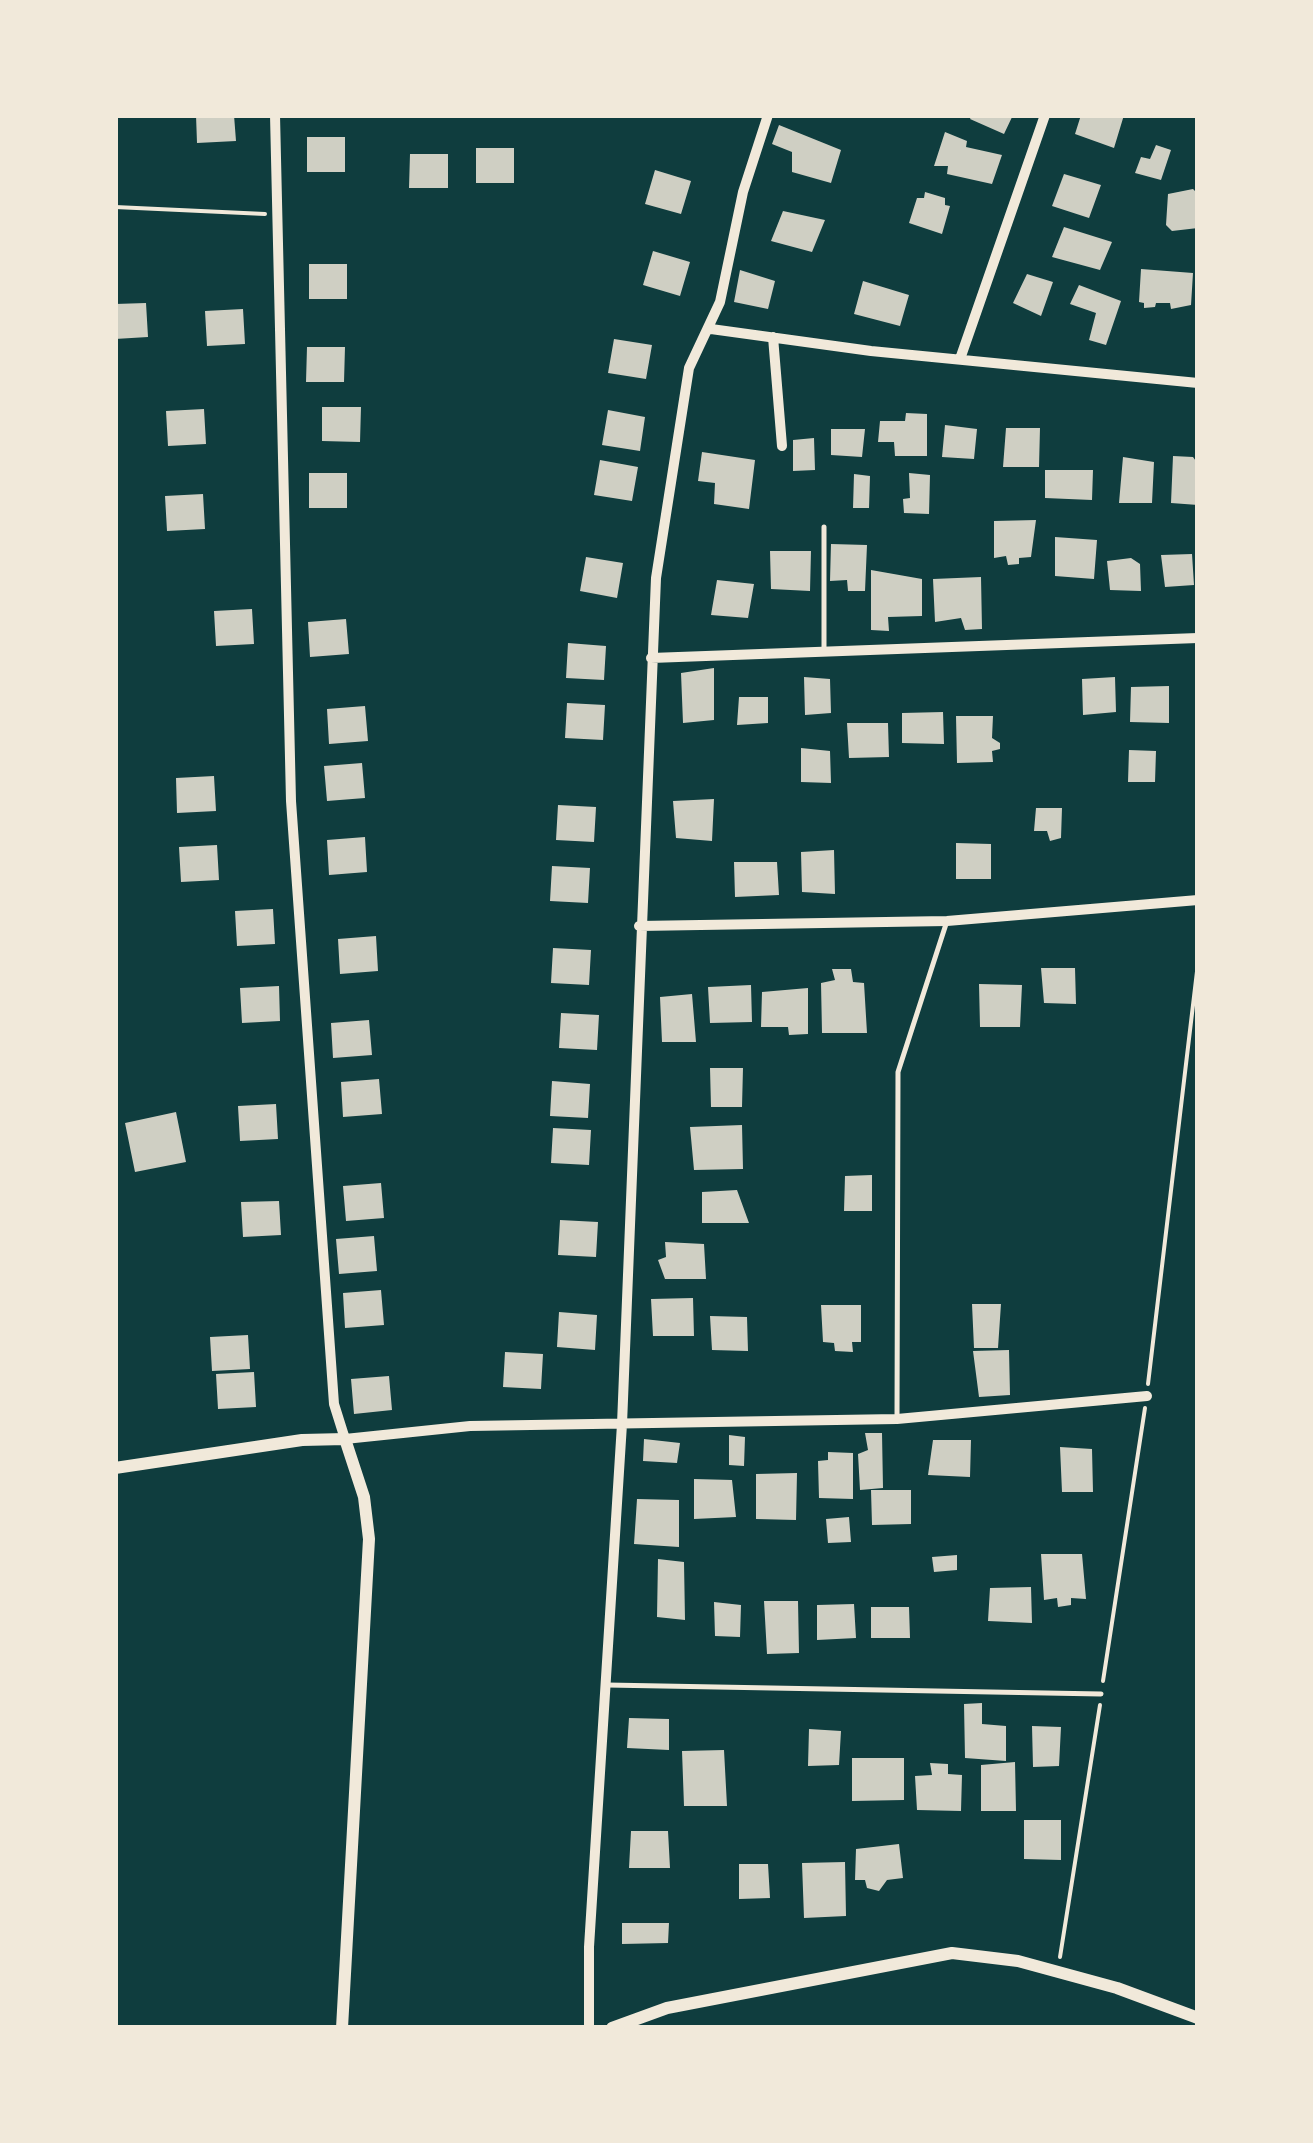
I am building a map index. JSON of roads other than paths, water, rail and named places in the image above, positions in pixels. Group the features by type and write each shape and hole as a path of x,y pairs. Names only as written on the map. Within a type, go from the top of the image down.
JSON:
{"street":[{"path":"275,115 292,801 334,1404 364,1497 369,1539 342,2028"},
{"path":"589,2028 589,1946 622,1424 639,926 656,578 689,368 711,329 743,192 768,115"},
{"path":"960,359 1046,115"},
{"path":"711,329 1198,383"},
{"path":"773,338 782,446"},
{"path":"651,658 1198,638"},
{"path":"639,926 947,921 1198,900"},
{"path":"115,1468 302,1440 470,1426 897,1419 1147,1396"},
{"path":"612,2028 666,2008 952,1953 1018,1961 1198,2018"}],"lane":[{"path":"824,527 824,652"},
{"path":"897,1419 898,1072 947,921"},
{"path":"607,1686 1101,1694"}]}
